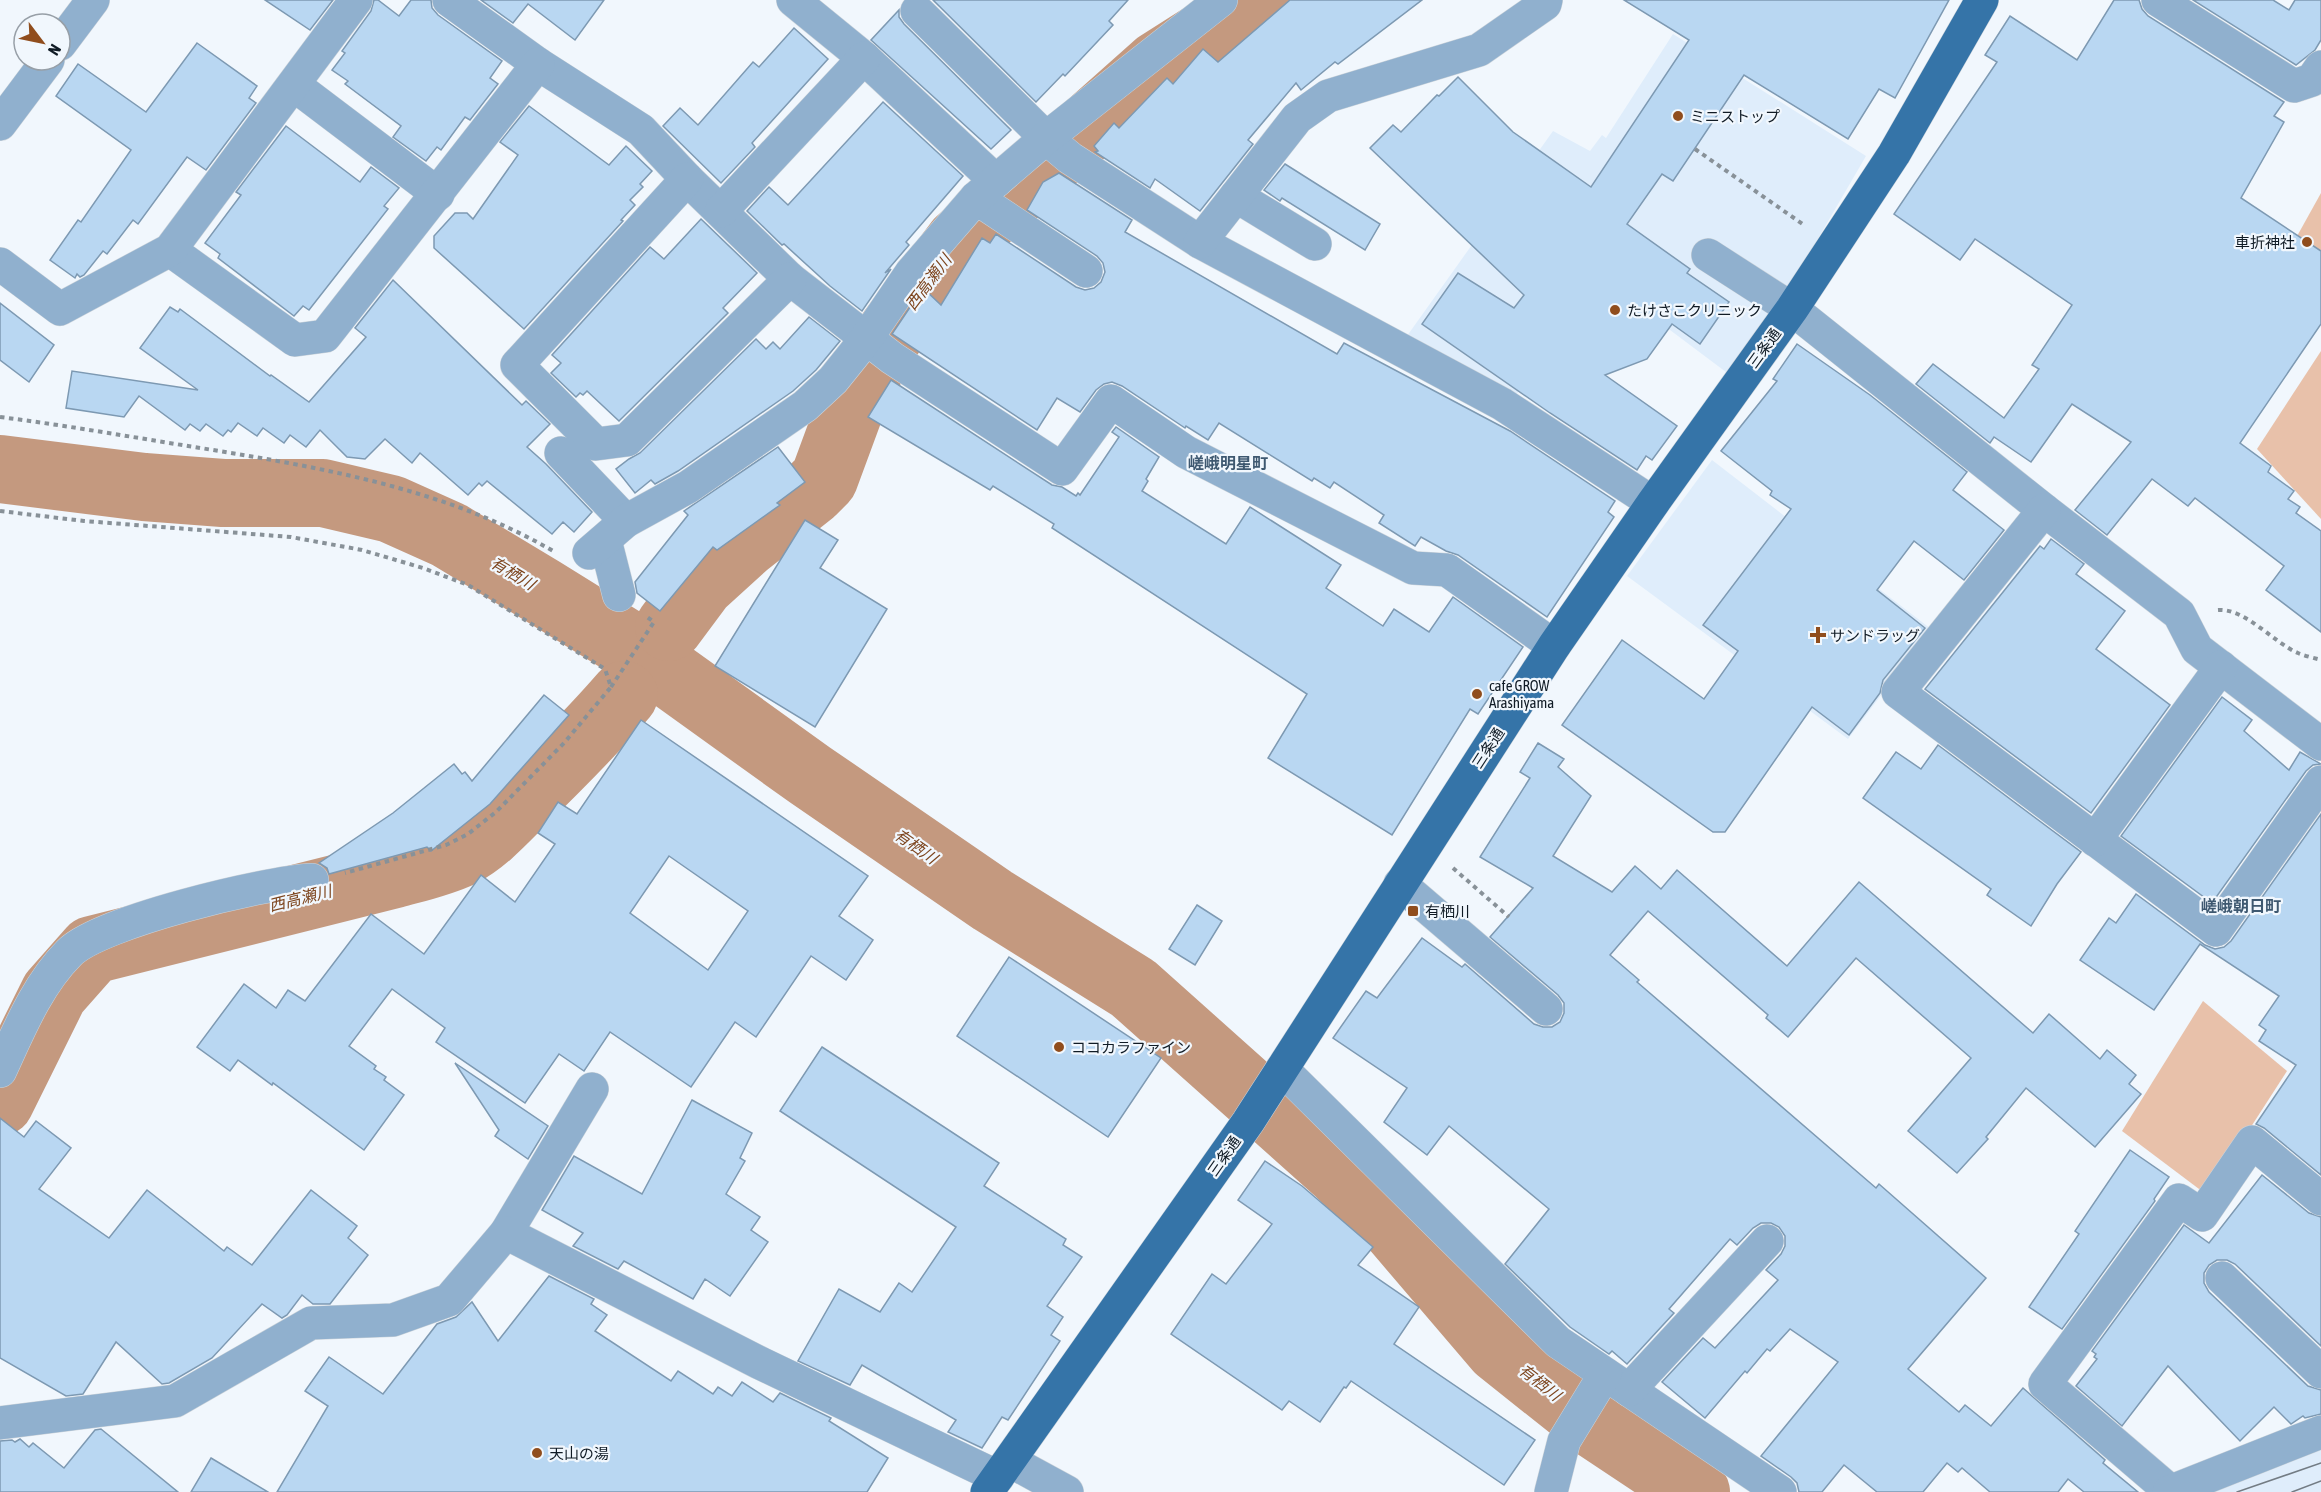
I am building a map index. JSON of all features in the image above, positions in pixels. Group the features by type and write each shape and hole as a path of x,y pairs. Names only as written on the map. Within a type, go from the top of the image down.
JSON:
{"main road":[{"name":"三条通","path":"998,1477 1248,1122 1554,646 1834,246 1894,154 1982,0"}],"street":[{"path":"72,28 93,0"},
{"path":"0,264 60,309 170,250 357,0"},
{"path":"449,0 538,64 641,130 687,179 790,279 877,347 1062,469 1111,401 1186,452 1413,568 1447,570 1554,646"},
{"path":"793,0 864,58 991,198 1086,271"},
{"path":"595,542 688,488 805,406 833,380 877,347 911,273 991,198 1058,148 1221,0"},
{"path":"1200,243 1297,118 1328,96 1479,50 1545,4 1546,0"},
{"path":"2158,0 2294,86 2312,80 2321,67"},
{"path":"917,11 1058,148 1200,243 1502,404 1653,503"},
{"path":"721,211 864,58"},
{"path":"170,250 295,340 325,336 538,64"},
{"path":"0,124 39,72"},
{"path":"294,85 438,194"},
{"path":"687,179 517,365 596,444 627,440 790,279"},
{"path":"1236,196 1314,244"},
{"path":"1708,255 1792,309 2044,510 2177,612 2197,649 2321,744"},
{"path":"561,453 595,542 619,595"},
{"path":"2044,510 1898,692 2216,930 2321,782"},
{"path":"2095,840 2221,667"},
{"path":"0,1071 24,1018 48,979 69,952 86,940 125,925 230,894 312,880"},
{"path":"1400,884 1546,1009"},
{"path":"1280,1073 1558,1342 1610,1383 1780,1492"},
{"path":"0,1423 175,1401 310,1323 393,1320 449,1300 506,1233 592,1089"},
{"path":"2321,1199 2252,1143 2202,1215 2179,1200 2045,1384 2169,1492 2321,1432"},
{"path":"506,1233 760,1364 998,1477 1068,1492"},
{"path":"1551,1492 1564,1441 1610,1383 1767,1241"},
{"path":"2222,1278 2321,1372"}],"path":[{"path":"1695,149 1834,246"},
{"path":"0,417 272,459 381,483 490,519 595,542"},
{"path":"0,510 84,521 291,537 362,550 423,568 468,585 605,669 611,687"},
{"path":"2177,612 2227,609 2273,635 2297,653 2321,660"},
{"path":"312,880 420,853 446,845 468,834 496,812 564,743 611,687 650,628"},
{"path":"1426,844 1509,917"}],"shaded area":[{"path":"1673,34 1866,156 1791,285 1730,375 1598,276 1514,398 1407,336 1553,131 1590,151 1602,135 1606,138"},
{"path":"2321,193 2321,284 2266,292"},
{"path":"2321,351 2321,519 2257,449"},
{"name":"サンドラッグ","path":"1712,460 1931,629 1848,739 1627,576"},
{"path":"2203,1001 2287,1071 2207,1195 2122,1131"},
{"path":"2321,1449 2321,1492 2204,1492"}],"building":[{"path":"265,0 333,0 310,30"},
{"path":"374,0 378,0 399,16 411,0 431,0 432,8 438,15 502,61 490,78 498,84 470,120 465,117 441,150 437,147 426,161 393,137 401,126 345,84 348,81 332,70 345,53 342,51 371,11"},
{"path":"481,0 604,0 575,40 528,4 513,23"},
{"path":"933,0 1128,0 1109,21 1113,25 1065,76 1063,74 1036,102"},
{"path":"1290,0 1422,0 1338,64 1335,62 1301,90 1296,83 1248,140 1253,144 1200,211 1155,179 1150,188 1095,152 1098,151 1094,146 1114,123 1119,128 1167,78 1173,84 1203,49 1218,62"},
{"path":"1624,0 1949,0 1895,98 1879,89 1848,139 1744,75 1673,181 1662,174 1627,224 1690,269 1687,273 1729,302 1700,344 1672,324 1647,359 1605,375 1677,426 1652,460 1646,456 1637,470 1422,324 1458,273 1514,308 1524,295 1370,148 1393,125 1401,132 1458,77 1513,132 1591,187 1689,40"},
{"path":"2114,0 2139,0 2148,16 2284,102 2274,116 2284,122 2241,198 2321,251 2321,324 2240,443 2271,466 2268,472 2294,491 2288,499 2300,507 2296,513 2321,531 2321,632 2266,590 2284,566 2195,498 2188,506 2152,479 2107,535 2075,510 2131,442 2072,404 2031,462 1994,437 1990,443 1916,384 1933,364 2004,418 2039,369 2032,365 2072,305 1975,239 1960,260 1894,214 1997,62 1985,55 2010,16 2077,60"},
{"path":"2193,0 2273,0 2289,10 2295,0 2321,0 2321,40 2315,50 2296,65"},
{"path":"899,10 899,17 904,24 1011,130 991,149 871,40"},
{"path":"794,28 828,59 752,143 755,147 721,183 663,126 680,108 698,125 753,62 759,67"},
{"path":"197,43 257,86 249,98 256,103 206,170 187,157 138,224 133,220 107,254 103,251 84,275 80,277 77,274 75,278 50,260 78,220 81,222 131,150 56,96 78,64 146,112"},
{"path":"883,102 963,176 906,242 909,245 885,273 891,269 862,311 830,286 784,244 782,245 747,211 769,187 788,205"},
{"path":"529,106 609,165 626,146 652,171 640,184 643,187 630,200 635,205 621,220 623,221 524,329 434,248 434,236 455,213 467,213 473,219 518,155 500,142"},
{"path":"286,126 360,182 371,167 399,188 384,206 388,209 309,310 303,306 294,316 218,258 220,254 205,243 241,195 236,192"},
{"path":"1285,164 1380,224 1365,250 1282,198 1280,201 1264,190"},
{"path":"1059,173 1132,220 1125,232 1337,354 1344,343 1510,431 1615,501 1608,512 1614,517 1547,617 1458,555 1421,537 1415,546 1379,523 1384,515 1334,482 1330,488 1314,478 1312,481 1219,423 1208,440 1112,382 1096,390 1080,412 1057,398 1037,430 892,334 923,288 941,305 982,238 990,243 996,234 1076,287 1085,290 1094,288 1101,282 1105,272 1103,263 1097,256 1027,210 1043,182"},
{"path":"701,219 757,273 723,308 728,313 619,421 587,391 576,397 551,373 561,363 552,355 650,247 664,259"},
{"path":"393,280 522,405 526,401 550,424 527,447 592,512 574,532 563,522 552,534 487,481 482,486 479,483 468,495 420,453 412,463 385,439 365,459 347,457 320,430 306,447 290,435 284,443 263,428 257,436 238,423 231,432 228,430 223,436 206,424 200,431 190,424 185,430 139,396 124,417 66,408 72,371 198,390 140,348 170,307 178,312 180,309 309,402 366,337 355,328"},
{"path":"0,303 54,345 29,382 0,360"},
{"path":"809,317 840,341 816,370 793,391 678,471 655,484 651,480 635,493 616,469 640,453 756,339 766,349 773,342 780,349"},
{"path":"1797,344 1870,395 1967,472 1953,490 2004,530 1964,580 1914,541 1877,590 1925,628 1883,680 1880,693 1849,735 1812,707 1725,832 1713,832 1562,725 1622,640 1704,699 1738,651 1703,625 1791,509 1770,495 1772,491 1721,451 1777,381 1773,379"},
{"path":"891,380 1052,485 1062,487 1076,496 1078,493 1080,495 1119,437 1112,432 1116,427 1159,457 1142,491 1226,544 1250,507 1341,565 1326,588 1383,626 1394,609 1429,632 1453,597 1523,647 1478,714 1470,709 1392,835 1268,758 1307,694 1052,528 1054,524 993,486 990,490 868,417"},
{"path":"778,447 805,482 777,503 780,505 717,550 713,547 660,611 637,593 635,582 688,515 684,511"},
{"path":"805,520 838,540 820,568 887,609 815,727 715,666"},
{"path":"2051,539 2084,564 2076,574 2125,611 2096,649 2170,705 2091,813 1925,689 2040,546 2044,549"},
{"path":"544,695 569,715 490,804 431,851 427,847 329,874 327,868 319,863 393,813 454,764 472,781"},
{"path":"2222,697 2252,720 2244,731 2289,770 2300,752 2321,764 2313,765 2306,771 2212,903 2121,836"},
{"path":"641,720 868,876 839,916 873,940 846,980 811,956 756,1037 735,1022 691,1087 610,1032 584,1071 559,1054 525,1103 436,1042 445,1028 392,989 349,1046 376,1066 374,1069 386,1077 384,1080 404,1095 364,1150 238,1060 230,1071 197,1047 244,984 276,1008 288,990 305,1001 371,914 424,954 481,875 515,902 555,844 538,833 558,802 577,814","holes":["669,856 748,911 708,970 630,913"]},
{"path":"1538,743 1564,759 1558,767 1591,796 1553,856 1612,892 1635,866 1661,889 1677,870 1787,966 1859,882 2033,1033 2049,1014 2100,1059 2107,1050 2136,1075 2129,1084 2141,1094 2095,1147 2026,1088 1986,1137 1988,1139 1957,1173 1908,1131 1971,1058 1856,958 1788,1037 1766,1018 1768,1015 1648,911 1610,955 1639,980 1637,982 1876,1188 1879,1184 1986,1278 1908,1369 1959,1412 1965,1405 1991,1426 2023,1388 2105,1460 2103,1463 2138,1492 2084,1492 2068,1479 2058,1492 1990,1492 1962,1468 1958,1472 1947,1463 1923,1492 1877,1492 1844,1465 1822,1492 1799,1492 1797,1483 1791,1477 1761,1456 1838,1362 1790,1329 1770,1351 1767,1349 1747,1373 1745,1371 1705,1418 1662,1382 1703,1338 1715,1348 1778,1280 1766,1270 1781,1254 1785,1246 1785,1236 1779,1227 1771,1223 1761,1223 1737,1245 1730,1239 1669,1309 1674,1313 1627,1364 1612,1351 1609,1354 1570,1327 1505,1264 1549,1209 1449,1126 1427,1155 1384,1122 1407,1088 1333,1038 1366,991 1377,998 1422,938 1462,967 1465,964 1534,1024 1552,1027 1560,1022 1564,1013 1564,1003 1558,995 1490,937 1533,888 1480,857 1530,778 1520,772"},
{"path":"1938,745 2081,852 2057,884 2031,926 1987,895 1991,889 1863,798 1896,752 1921,769"},
{"path":"2321,814 2321,1175 2256,1124 2296,1065 2259,1041 2266,1030 2259,1025 2279,996 2200,944 2154,1010 2080,960 2109,918 2116,923 2136,894 2205,945 2215,949 2224,947 2231,941"},
{"path":"1197,905 1222,921 1195,965 1169,949"},
{"name":"ココカラファイン","path":"1009,957 1161,1058 1108,1137 957,1036"},
{"path":"822,1047 999,1163 984,1186 1066,1239 1063,1245 1082,1257 1047,1306 1063,1317 1051,1335 1060,1341 1008,1420 1002,1417 982,1448 948,1432 956,1420 862,1365 850,1385 798,1361 839,1289 880,1312 899,1283 912,1292 956,1227 780,1111"},
{"path":"455,1063 548,1126 528,1159 495,1136 499,1130"},
{"path":"692,1100 752,1133 740,1158 745,1161 726,1194 760,1217 751,1230 768,1242 730,1296 705,1279 693,1299 624,1261 618,1269 573,1246 583,1233 542,1210 574,1156 642,1194"},
{"path":"0,1118 24,1137 36,1121 71,1148 39,1189 109,1238 147,1190 224,1251 227,1247 252,1265 311,1190 357,1226 348,1238 368,1255 330,1304 313,1304 302,1295 287,1315 282,1318 262,1304 212,1358 169,1383 162,1384 116,1342 83,1394 66,1396 0,1358"},
{"path":"2130,1150 2169,1177 2154,1199 2155,1201 2062,1329 2029,1307 2079,1234 2075,1231"},
{"path":"1265,1161 1302,1186 1373,1247 1358,1265 1419,1307 1394,1344 1535,1440 1504,1485 1351,1381 1346,1388 1344,1387 1320,1422 1289,1401 1282,1410 1171,1334 1212,1274 1226,1284 1272,1224 1238,1200"},
{"path":"2262,1175 2309,1213 2321,1217 2321,1346 2235,1264 2227,1260 2217,1260 2209,1265 2204,1273 2204,1283 2209,1292 2308,1386 2321,1390 2321,1414 2305,1418 2303,1416 2291,1424 2274,1407 2240,1441 2168,1366 2122,1426 2076,1386 2097,1359 2094,1357 2096,1354 2092,1351 2184,1225 2209,1243"},
{"path":"549,1276 594,1299 591,1304 607,1315 595,1331 671,1381 678,1371 713,1394 718,1387 732,1396 742,1382 773,1402 780,1393 831,1418 829,1421 888,1458 867,1492 277,1492 328,1406 305,1391 329,1357 383,1394 437,1324 456,1317 472,1302 498,1341"},
{"path":"101,1429 178,1492 0,1492 0,1441 15,1442 20,1439 29,1447 33,1443 64,1468 95,1430"},
{"path":"211,1458 268,1492 191,1492"}],"waterway":[{"name":"西高瀬川","path":"669,627 701,584 745,544 824,479 855,395 892,331 959,242 1158,65 1260,0"},
{"name":"有栖川","path":"0,469 144,487 223,493 323,493 391,509 449,535 542,591 629,645 810,775 992,900 1133,988 1336,1169 1388,1219 1499,1349 1592,1423 1696,1492"},
{"name":"西高瀬川","path":"0,1102 54,993 92,950 395,874 461,853 500,823 574,750 624,695"}],"tram line":[{"path":"2237,1492 2321,1463"},
{"path":"2292,1492 2321,1481"}],"place":[{"name":"ミニストップ","path":"1678,116"},
{"name":"車折神社","path":"2307,242"},
{"name":"たけさこクリニック","path":"1615,310"},
{"name":"サンドラッグ","path":"1818,635"},
{"name":"cafe GROW Arashiyama","path":"1477,694"},
{"name":"有栖川","path":"1413,911"},
{"name":"ココカラファイン","path":"1059,1047"},
{"name":"天山の湯","path":"537,1453"}],"district":[{"name":"嵯峨明星町","path":"1228,463"},
{"name":"嵯峨朝日町","path":"2241,906"}]}
